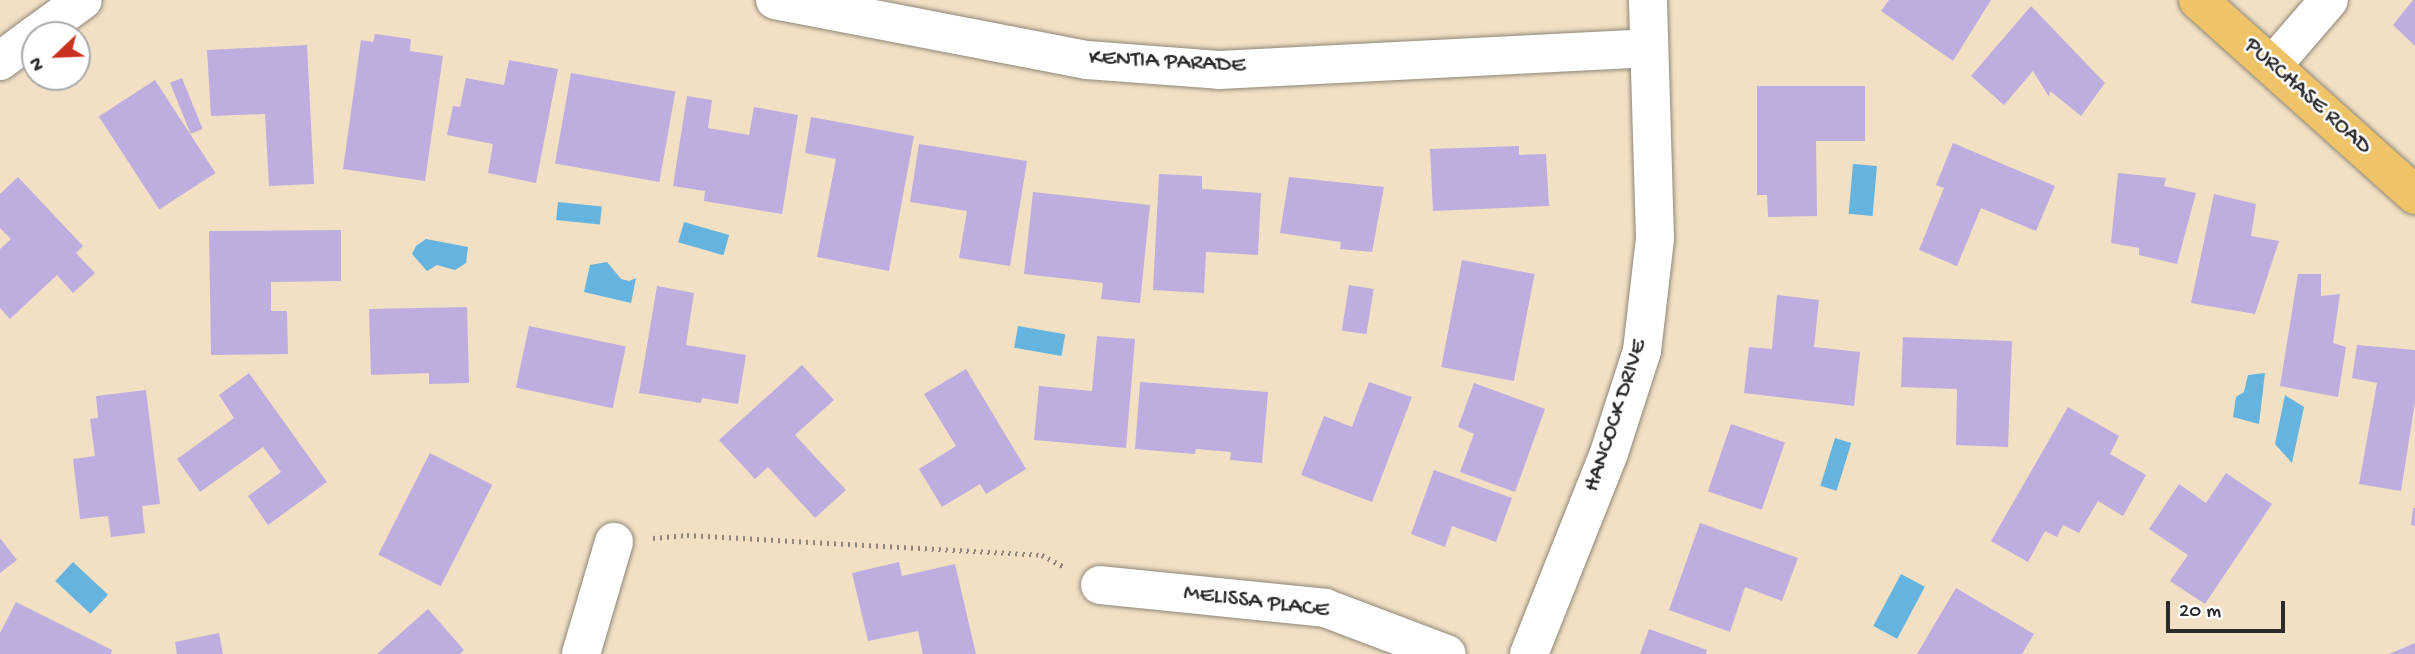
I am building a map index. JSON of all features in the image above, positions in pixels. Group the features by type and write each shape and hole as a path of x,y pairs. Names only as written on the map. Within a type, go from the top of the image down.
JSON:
{"main road":[{"name":"PURCHASE ROAD","path":"2199,0 2415,195"}],"street":[{"path":"54,21 83,0"},
{"name":"KENTIA PARADE","path":"775,0 1087,60 1219,71 1647,48"},
{"name":"HANCOCK DRIVE","path":"1529,654 1609,453 1642,351 1656,238 1647,48 1648,0"},
{"path":"2272,66 2329,0"},
{"path":"0,61 21,45"},
{"path":"581,654 614,542"},
{"name":"MELISSA PLACE","path":"1100,585 1325,608 1447,654"}],"path":[{"path":"614,542 687,535 1042,555 1100,585"}],"water":[{"path":"1853,164 1877,166 1873,216 1849,214"},
{"path":"558,202 602,207 600,225 556,220"},
{"path":"684,222 729,235 723,255 678,242"},
{"path":"426,239 468,247 466,263 455,270 437,265 427,271 412,254 416,246"},
{"path":"607,262 621,279 629,281 636,278 631,303 584,292 590,265"},
{"path":"1018,326 1065,334 1061,356 1014,348"},
{"path":"2265,373 2259,424 2233,417 2236,397 2244,392 2248,375"},
{"path":"2285,395 2304,407 2292,463 2275,444"},
{"path":"1835,438 1851,443 1837,491 1820,486"},
{"path":"73,562 108,595 90,614 55,581"},
{"path":"1901,574 1925,587 1897,639 1873,626"}],"building":[{"path":"1889,0 1991,0 1953,61 1881,11"},
{"path":"2415,0 2415,46 2393,25"},
{"path":"2031,6 2105,83 2081,116 2050,91 2049,97 2033,71 2004,105 1971,76"},
{"path":"375,34 411,39 410,51 443,56 425,181 343,169 361,40 373,42"},
{"path":"307,45 314,184 269,186 265,114 211,116 207,50"},
{"path":"509,60 558,69 536,183 488,173 493,144 447,135 453,106 460,107 466,78 504,85"},
{"path":"571,73 675,91 659,182 555,164"},
{"path":"182,78 203,129 191,134 170,83"},
{"path":"155,80 215,173 159,210 99,116"},
{"path":"1757,86 1865,86 1865,141 1816,141 1817,216 1768,217 1767,195 1757,195"},
{"path":"687,96 712,100 708,128 749,135 754,107 798,115 782,214 704,201 705,191 673,186"},
{"path":"811,117 914,136 889,271 817,257 836,159 805,153"},
{"path":"1953,143 2055,186 2036,231 1981,208 1957,266 1919,250 1944,188 1936,185"},
{"path":"919,144 1027,161 1010,266 959,258 967,211 910,202"},
{"path":"1519,146 1519,155 1546,154 1549,206 1433,211 1430,149"},
{"path":"2118,173 2166,178 2164,186 2196,193 2177,264 2139,255 2139,248 2111,243"},
{"path":"1159,174 1202,176 1202,189 1261,193 1258,255 1206,252 1204,293 1153,290"},
{"path":"18,177 83,246 76,253 95,273 73,293 57,275 10,319 0,308 0,249 11,239 0,228 0,194"},
{"path":"1289,177 1384,187 1372,252 1340,249 1341,242 1280,233"},
{"path":"1033,192 1150,205 1140,303 1101,299 1103,283 1024,274"},
{"path":"2214,194 2256,204 2251,236 2279,241 2255,314 2191,303"},
{"path":"341,230 341,281 271,282 271,311 287,311 288,354 211,355 209,231"},
{"path":"1462,260 1535,274 1514,381 1441,367"},
{"path":"2298,274 2321,274 2321,296 2340,294 2333,343 2346,347 2338,397 2280,386"},
{"path":"1349,285 1374,289 1366,334 1342,330"},
{"path":"657,286 694,293 686,345 746,355 738,404 702,398 701,403 639,393"},
{"path":"1777,295 1819,300 1814,347 1860,352 1854,406 1744,393 1749,347 1772,349"},
{"path":"467,307 469,383 429,384 429,373 371,375 369,309"},
{"path":"529,326 626,347 613,408 516,388"},
{"path":"1097,336 1135,339 1126,448 1034,440 1039,386 1092,391"},
{"path":"1903,337 2012,341 2008,447 1956,445 1957,389 1901,387"},
{"path":"2357,345 2415,350 2415,402 2401,491 2359,484 2377,383 2352,378"},
{"path":"802,365 834,400 795,435 846,490 815,518 768,467 755,479 719,440"},
{"path":"966,369 1026,469 986,494 980,484 942,507 919,469 956,446 924,394"},
{"path":"249,373 327,482 268,525 248,496 281,472 263,447 200,492 177,459 234,418 219,395"},
{"path":"1140,382 1268,392 1262,463 1230,460 1231,452 1196,449 1195,454 1135,449"},
{"path":"1369,382 1412,397 1372,502 1301,475 1324,416 1352,427"},
{"path":"1474,383 1545,409 1515,492 1460,472 1474,434 1458,427"},
{"path":"146,390 160,504 142,506 145,533 111,537 108,516 80,519 73,459 95,456 90,419 98,418 96,396"},
{"path":"2068,407 2119,436 2110,454 2146,475 2123,516 2098,501 2079,533 2063,525 2057,537 2045,531 2028,562 1991,541"},
{"path":"1731,424 1785,443 1762,510 1708,491"},
{"path":"430,453 492,485 441,586 378,555"},
{"path":"1434,470 1512,498 1496,542 1452,526 1445,547 1411,534"},
{"path":"2226,473 2272,504 2205,604 2170,581 2188,555 2149,529 2179,484 2206,503"},
{"path":"2415,508 2415,526 2411,525"},
{"path":"1700,523 1798,558 1782,601 1745,587 1730,632 1669,610"},
{"path":"0,538 17,560 0,573"},
{"path":"899,562 902,576 955,564 976,654 923,654 918,631 868,641 852,573"},
{"path":"1956,588 2034,634 2022,654 1917,654"},
{"path":"16,602 112,650 111,654 0,654 0,633"},
{"path":"428,609 464,650 460,654 377,654"},
{"path":"1649,629 1707,650 1706,654 1640,654"},
{"path":"219,633 223,654 177,654 175,642"},
{"path":"2415,643 2415,654 2389,654"}]}
